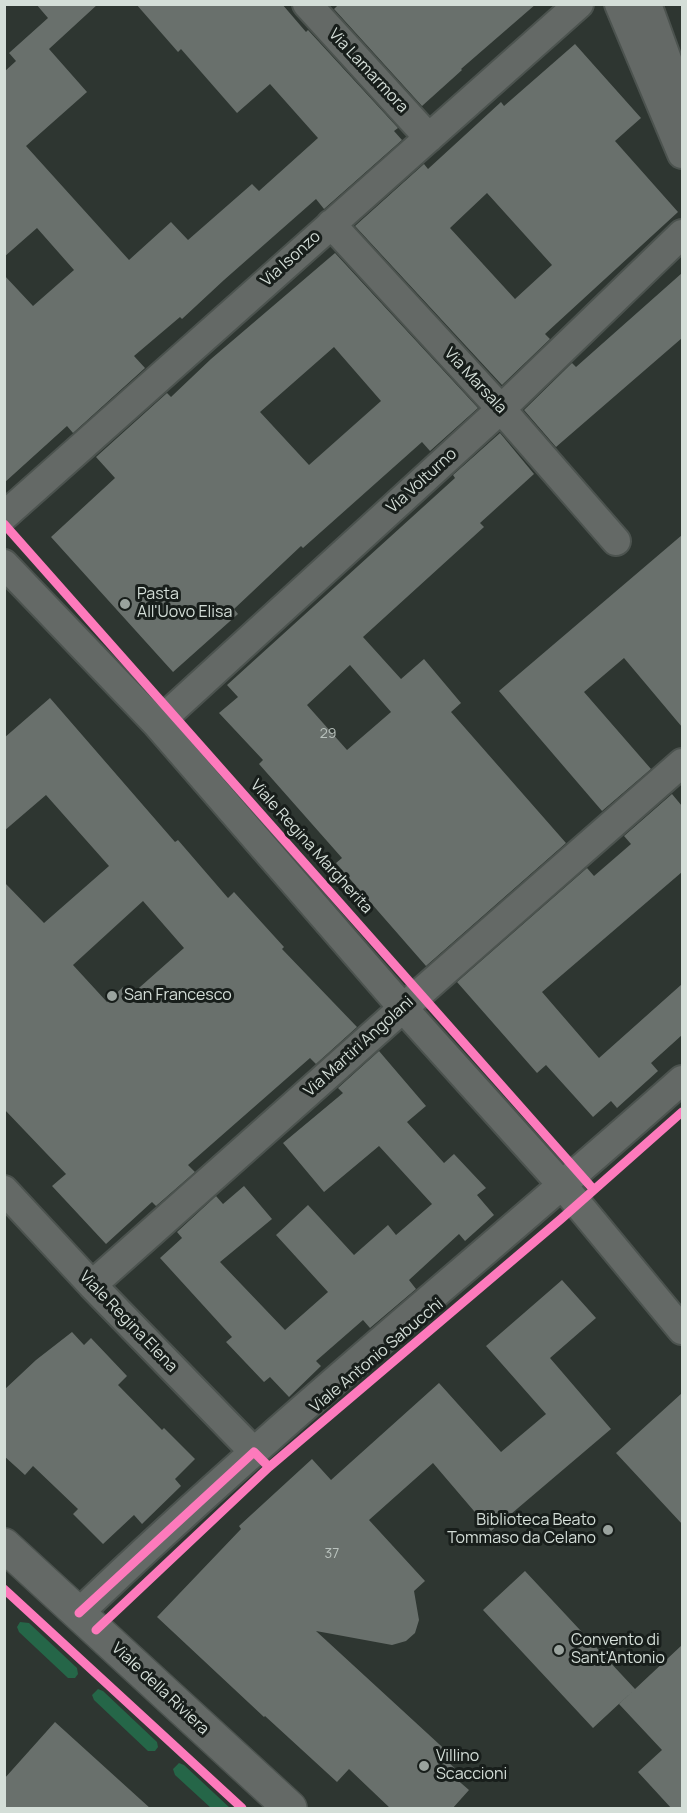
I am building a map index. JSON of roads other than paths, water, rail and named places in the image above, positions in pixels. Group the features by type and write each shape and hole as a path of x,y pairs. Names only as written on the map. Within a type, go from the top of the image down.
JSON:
{"street":[{"name":"Via Lamarmora","path":"307,4 429,138"},
{"name":"Via Isonzo","path":"4,516 579,4"},
{"path":"619,4 682,154"},
{"path":"647,4 682,101"},
{"name":"Via Marsala","path":"331,224 501,409 616,541"},
{"name":"Via Volturno","path":"156,724 501,409 682,234"},
{"path":"4,564 156,724 403,1008 563,1186 682,1330"},
{"name":"Via Martiri Angolani","path":"92,1285 682,763"},
{"name":"Viale Antonio Sabucchi","path":"79,1614 254,1452 563,1186 682,1080"},
{"name":"Viale Regina Elena","path":"4,1190 92,1285 254,1452"},
{"name":"Viale della Riviera","path":"4,1545 290,1809"}],"place":[{"name":"Pasta All'Uovo Elisa","path":"125,604"},
{"name":"San Francesco","path":"112,996"},
{"name":"Biblioteca Beato Tommaso da Celano","path":"608,1530"},
{"name":"Convento di Sant'Antonio","path":"559,1650"},
{"name":"Villino Scaccioni","path":"424,1766"}]}
